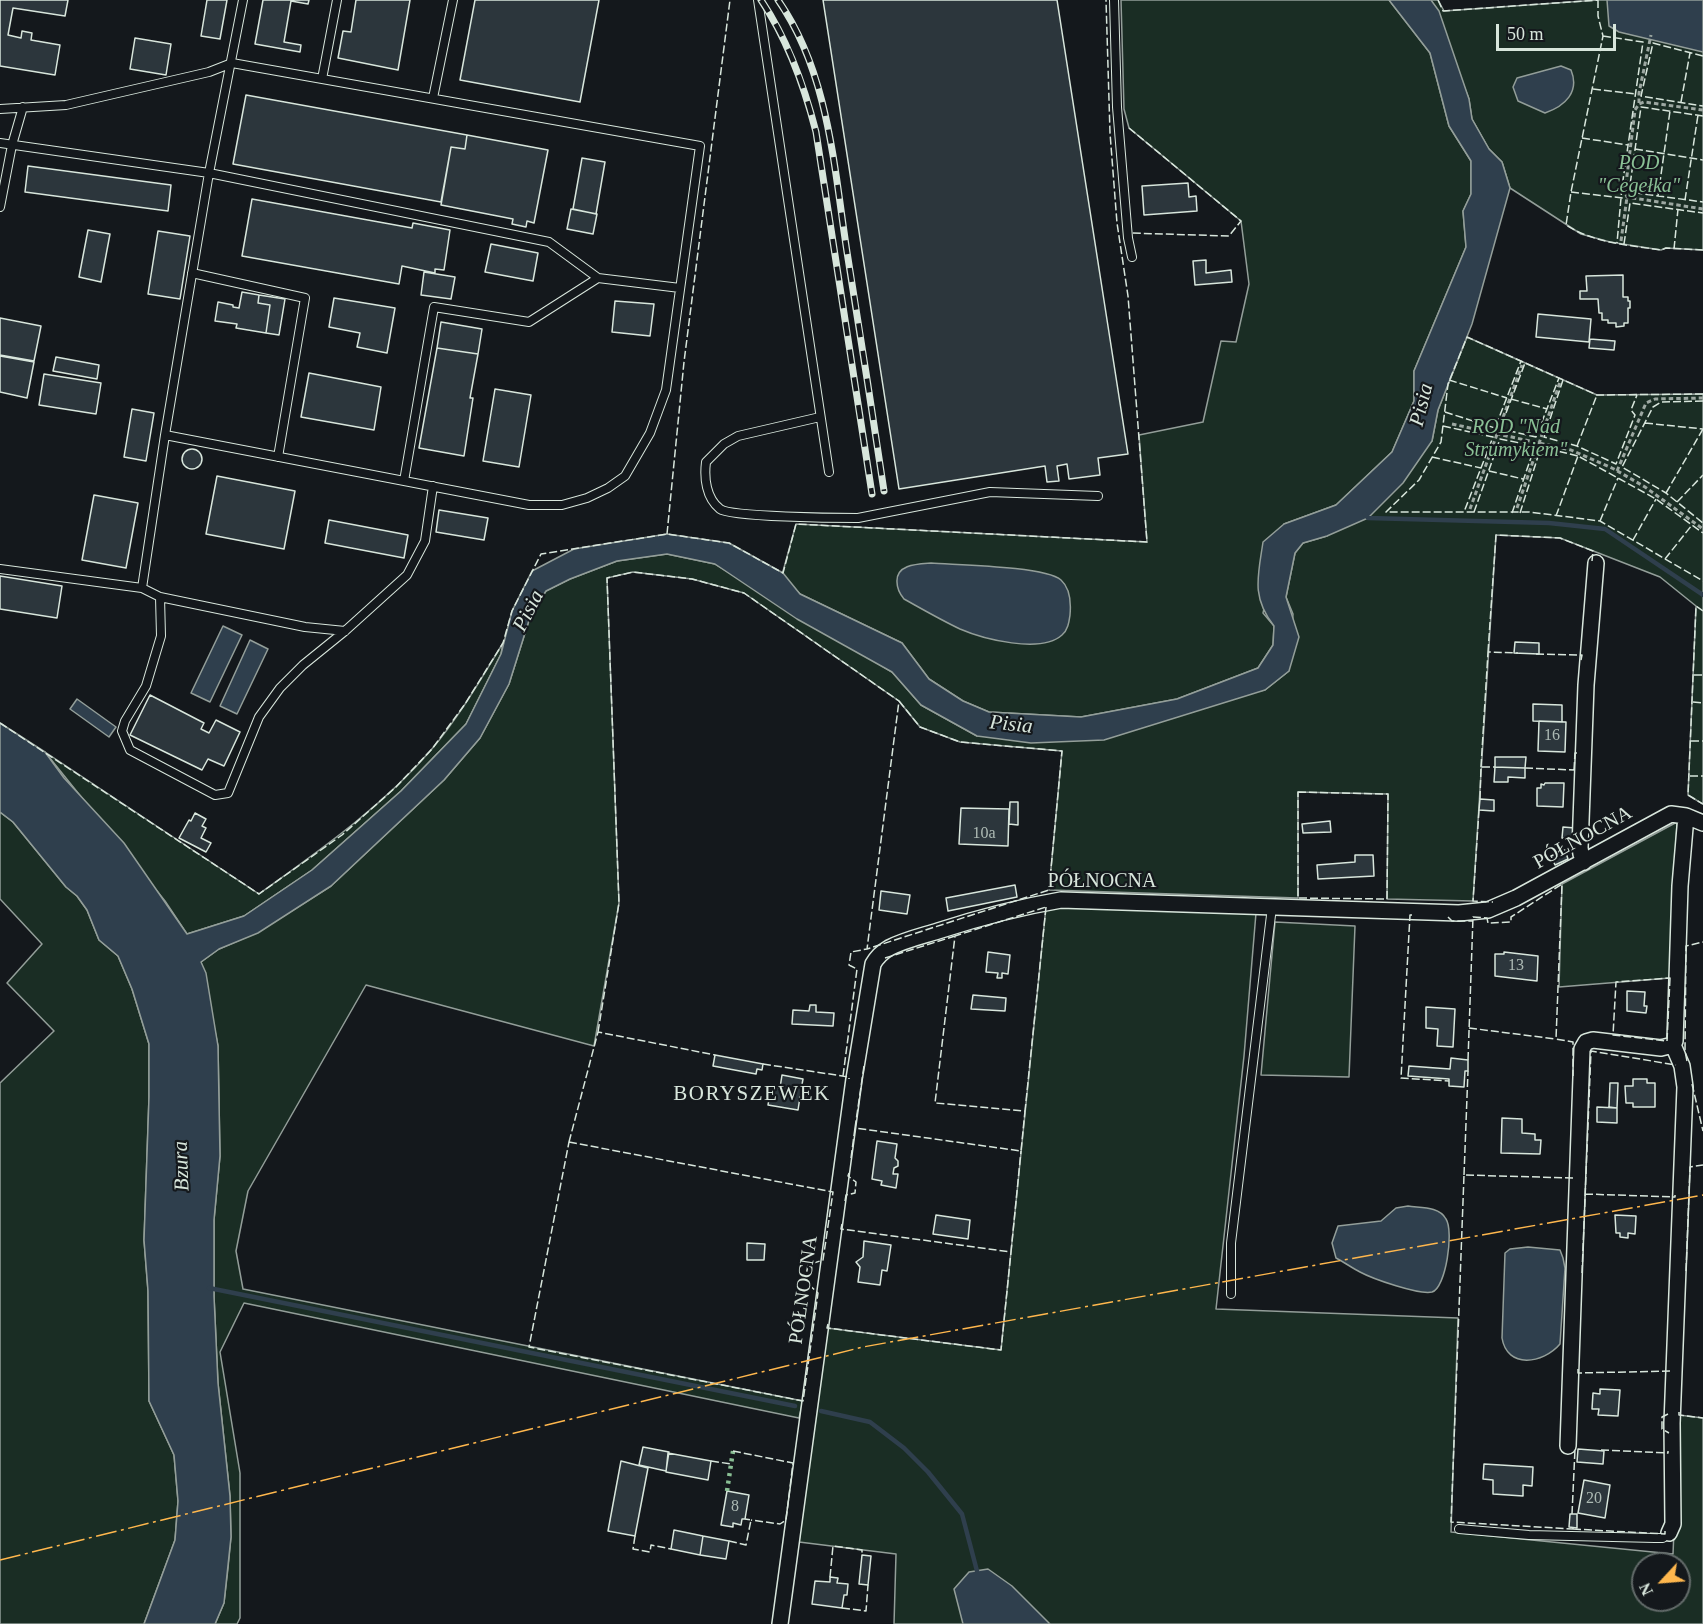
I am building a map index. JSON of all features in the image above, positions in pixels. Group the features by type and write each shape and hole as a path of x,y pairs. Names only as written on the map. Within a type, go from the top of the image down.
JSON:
{"street":[{"path":"1584,862 1580,848 1586,685 1596,564"},
{"name":"PÓŁNOCNA","path":"780,1624 854,1079 873,964 878,956 902,942 1034,904 1061,900 1459,913 1488,910 1516,898 1671,814 1686,816"},
{"path":"1670,1533 1673,1524 1672,1423 1685,1087 1682,1066 1673,1045 1675,1041 1680,886 1686,816 1703,824"},
{"path":"1568,1446 1582,1049 1586,1042 1593,1040 1661,1048 1673,1045"}],"lane":[{"path":"141,588 209,174 243,0"},
{"path":"322,79 337,0"},
{"path":"433,98 453,0"},
{"path":"758,0 829,472"},
{"path":"1114,0 1117,107 1128,238 1132,257"},
{"path":"0,109 66,105 209,72 231,63 700,146 666,390 650,433 625,476 608,488 562,506 529,504 165,435"},
{"path":"0,207 12,145 23,107"},
{"path":"0,143 209,174 549,242 598,278 680,288"},
{"path":"192,273 305,298 278,457"},
{"path":"404,481 434,306 529,322 598,278"},
{"path":"820,417 738,436 724,444 706,462 705,475 711,499 722,510 740,513 837,518 868,516 990,492 1098,496"},
{"path":"160,597 161,636 146,686 122,730 130,750 215,795 228,793 259,717 280,688 303,665 407,575 425,541 433,486"},
{"path":"0,569 141,588 160,597 305,627 345,631"},
{"path":"1231,1293 1231,1243 1272,907"},
{"path":"1459,1529 1529,1535 1655,1538 1663,1538 1670,1533"}],"path":[{"path":"1621,241 1635,110 1639,104 1639,93 1651,35"},
{"path":"1639,104 1644,102 1703,111"},
{"path":"1627,197 1703,209"},
{"path":"1470,509 1522,365"},
{"path":"1517,508 1560,382"},
{"path":"1617,471 1646,403 1655,399 1703,398"},
{"path":"1452,424 1571,450 1645,487 1703,529"}],"green space":[{"path":"1121,0 1389,0 1430,53 1449,126 1471,161 1471,194 1463,211 1466,247 1414,371 1414,401 1392,452 1336,505 1284,524 1263,613 1274,626 1273,645 1258,668 1177,699 1081,717 989,712 963,701 929,679 902,643 800,594 782,575 796,524 1147,542 1139,435 1203,422 1221,341 1236,342 1249,284 1241,221 1129,128 1124,109"},
{"name":"POD \"Cegełka\"","path":"1431,0 1438,0 1444,11 1598,0 1703,0 1703,250 1666,248 1661,250 1610,242 1581,234 1510,188 1502,162 1489,149 1472,119 1469,99"},
{"name":"ROD \"Nad Strumykiem\"","path":"1467,337 1597,395 1703,394 1703,804 1688,795 1696,606 1660,577 1560,538 1496,535 1473,901 1387,899 1388,794 1298,792 1298,898 1049,890 1062,751 960,742 920,727 899,701 744,593 692,579 633,572 607,578 619,903 594,1046 366,985 248,1191 236,1251 243,1289 803,1401 799,1418 244,1303 220,1352 240,1473 240,1618 237,1624 215,1624 224,1603 231,1537 230,1496 218,1383 214,1296 214,1220 220,1156 218,1046 201,962 219,949 258,932 331,886 444,780 480,738 509,684 531,614 546,591 617,561 667,554 715,564 892,672 921,705 977,736 1265,690 1289,671 1293,614 1286,597 1295,553 1303,543 1327,536 1432,441 1438,410"},
{"path":"503,643 501,654 466,724 401,791 312,870 244,916 187,934 165,901 45,752 259,894 349,827 412,771 451,724"},
{"path":"0,812 13,822 66,887 77,896 87,910 99,940 118,956 132,989 149,1044 144,1240 148,1291 149,1401 174,1455 178,1501 175,1540 144,1624 0,1624 0,1083 54,1031 7,983 42,944 0,899"},
{"path":"1677,822 1670,978 1559,987 1562,884"},
{"path":"1046,907 1256,913 1244,1056 1216,1309 1458,1318 1451,1532 1653,1552 1631,1552 1631,1612 1691,1612 1691,1552 1673,1552 1679,1415 1703,1418 1703,1624 894,1624 896,1554 799,1542 827,1328 1001,1350"},
{"path":"1275,922 1355,926 1349,1077 1261,1075"}],"water":[{"path":"1389,0 1431,0 1439,11 1469,99 1472,119 1489,149 1502,162 1510,188 1472,324 1438,410 1432,441 1403,483 1368,518 1327,536 1303,543 1295,553 1286,597 1299,637 1289,671 1265,690 1104,740 1031,743 977,736 921,705 892,672 797,619 715,564 667,554 617,561 546,591 531,614 509,684 480,738 444,780 331,886 258,933 219,949 201,962 206,973 218,1046 220,1156 214,1220 214,1296 218,1383 230,1496 231,1537 224,1603 215,1624 144,1624 175,1540 178,1501 174,1455 149,1401 148,1291 144,1240 149,1044 132,989 118,956 99,940 87,910 77,896 66,887 13,822 0,812 0,723 45,752 64,778 124,843 187,934 244,916 312,870 401,791 466,724 501,654 512,611 532,571 574,549 667,534 729,543 783,573 800,594 902,643 929,679 963,701 989,712 1081,717 1177,699 1258,668 1273,645 1274,626 1259,596 1258,576 1263,542 1284,524 1336,505 1392,452 1414,401 1414,371 1466,247 1463,211 1471,194 1471,161 1449,126 1430,53"},
{"path":"1607,0 1703,0 1703,52 1619,32 1609,26"},
{"path":"1561,66 1571,70 1574,85 1564,102 1545,113 1518,101 1513,87 1517,78"},
{"path":"931,563 1019,569 1052,575 1064,583 1068,592 1070,611 1067,628 1053,641 1027,644 983,637 960,629 904,599 897,587 898,576 904,568"},
{"path":"223,626 242,635 210,702 191,693"},
{"path":"250,640 268,649 237,714 220,706"},
{"path":"77,699 116,727 109,737 70,709"},
{"path":"1408,1206 1429,1208 1439,1212 1448,1225 1449,1246 1445,1270 1437,1288 1432,1292 1407,1289 1385,1282 1360,1272 1336,1258 1332,1243 1338,1226 1381,1221 1396,1208"},
{"path":"1528,1247 1560,1250 1565,1268 1560,1344 1544,1356 1526,1360 1511,1355 1505,1348 1502,1338 1505,1253 1510,1249"},
{"path":"988,1569 1012,1586 1050,1624 963,1624 954,1589 969,1572"}],"building":[{"path":"0,0 68,0 65,16 13,8 8,35 21,38 22,31 32,33 31,40 60,45 55,75 0,66"},
{"path":"207,0 227,0 220,39 201,36"},
{"path":"263,0 309,0 308,4 291,1 284,42 301,45 300,52 255,44"},
{"path":"356,0 410,0 398,70 338,58 343,31 351,32"},
{"path":"475,0 599,0 580,102 460,80"},
{"path":"823,0 1057,0 1128,454 1098,458 1100,475 1069,479 1067,464 1057,466 1059,481 1047,482 1045,466 899,489"},
{"path":"135,38 171,44 166,75 130,69"},
{"path":"246,95 467,135 465,149 451,147 441,202 233,164"},
{"path":"467,135 548,150 534,223 527,221 526,227 512,224 513,219 441,205 451,147 465,149"},
{"path":"582,158 605,162 596,214 573,209"},
{"path":"28,166 171,185 168,211 25,192"},
{"path":"1188,183 1189,197 1196,196 1197,211 1144,215 1142,186"},
{"path":"252,199 412,228 413,223 450,230 444,270 435,269 435,273 402,266 399,284 242,256"},
{"path":"571,209 597,214 593,234 567,229"},
{"path":"88,230 110,234 101,282 79,277"},
{"path":"158,231 190,236 180,299 148,294"},
{"path":"491,244 538,253 533,281 485,272"},
{"path":"1206,260 1206,273 1231,270 1232,282 1195,285 1193,261"},
{"path":"424,272 455,277 451,299 421,295"},
{"path":"1623,275 1623,297 1628,297 1630,301 1628,323 1616,327 1616,323 1602,320 1598,299 1580,299 1580,291 1587,291 1586,276"},
{"path":"242,292 259,295 258,303 270,305 266,333 236,328 237,324 215,321 218,302 239,308"},
{"path":"259,295 285,299 279,335 266,333 270,305 258,303"},
{"path":"334,298 395,308 387,353 357,347 360,333 329,327"},
{"path":"615,301 654,304 650,336 612,332"},
{"path":"1538,314 1591,319 1589,342 1536,337"},
{"path":"0,318 41,326 34,361 0,355"},
{"path":"441,322 482,329 478,354 437,348"},
{"path":"1590,339 1615,341 1614,350 1589,348"},
{"path":"437,348 478,354 470,398 473,398 464,456 419,448"},
{"path":"0,356 34,362 27,398 0,392"},
{"path":"56,357 99,365 97,379 53,371"},
{"path":"309,373 381,387 374,430 301,417"},
{"path":"44,374 101,383 96,414 39,405"},
{"path":"495,389 531,395 519,467 483,461"},
{"path":"132,409 154,413 146,461 124,457"},
{"path":"192,449 199,452 202,459 199,466 192,469 185,466 182,459 185,452"},
{"path":"217,476 295,491 284,549 206,534"},
{"path":"94,495 138,503 126,568 82,560"},
{"path":"439,510 488,518 484,540 436,532"},
{"path":"329,520 408,535 404,558 325,543"},
{"path":"0,576 62,586 57,618 0,609"},
{"path":"1515,642 1539,643 1539,654 1514,653"},
{"path":"150,695 204,723 201,729 209,733 216,720 240,732 224,766 208,759 202,770 130,735"},
{"path":"1533,704 1562,705 1562,722 1533,721"},
{"path":"1539,721 1566,722 1565,752 1538,751"},
{"path":"1495,757 1526,757 1525,768 1495,767"},
{"path":"1495,767 1525,768 1525,778 1508,777 1508,782 1494,782"},
{"path":"1564,783 1563,807 1537,806 1537,788 1541,788 1541,784"},
{"path":"1480,799 1494,800 1494,811 1479,810"},
{"path":"1010,802 1018,802 1018,825 1009,824"},
{"path":"961,808 1009,809 1008,846 959,844"},
{"path":"195,813 206,819 202,826 206,828 201,838 211,843 206,852 179,838"},
{"path":"1330,821 1331,832 1303,833 1302,824"},
{"path":"1563,827 1575,828 1574,839 1562,838"},
{"path":"1565,850 1568,859 1555,865 1551,856"},
{"path":"1355,855 1373,855 1374,876 1318,879 1317,865 1355,862"},
{"path":"1015,885 1017,897 948,911 946,898"},
{"path":"881,891 910,895 907,914 879,910"},
{"path":"988,952 1010,955 1008,974 1002,973 1002,978 997,978 998,973 986,972"},
{"path":"1504,952 1538,956 1537,981 1495,976 1495,954 1504,954"},
{"path":"1627,991 1645,992 1646,1013 1627,1011"},
{"path":"973,995 1006,998 1005,1011 971,1009"},
{"path":"810,1005 816,1005 816,1012 834,1013 833,1026 792,1024 793,1010 809,1011"},
{"path":"1426,1007 1455,1009 1453,1047 1437,1046 1438,1029 1426,1028"},
{"path":"715,1055 763,1064 762,1070 757,1069 756,1074 713,1066"},
{"path":"1451,1058 1468,1060 1464,1087 1449,1086 1449,1079 1408,1076 1409,1066 1450,1069"},
{"path":"782,1075 803,1079 801,1090 807,1091 806,1098 800,1097 798,1110 768,1105 771,1086 780,1088"},
{"path":"1633,1079 1647,1079 1647,1083 1655,1083 1655,1107 1633,1107 1633,1103 1626,1103 1625,1086 1633,1086"},
{"path":"1610,1083 1618,1083 1617,1108 1609,1107"},
{"path":"1597,1107 1617,1108 1617,1123 1597,1122"},
{"path":"1502,1118 1522,1119 1522,1133 1535,1134 1535,1140 1541,1140 1540,1154 1501,1153"},
{"path":"877,1141 897,1144 895,1158 898,1166 894,1168 893,1174 898,1174 896,1188 881,1185 882,1181 872,1179"},
{"path":"936,1215 970,1220 968,1239 933,1234"},
{"path":"1615,1215 1636,1216 1635,1234 1628,1233 1628,1238 1620,1237 1620,1233 1616,1233"},
{"path":"864,1241 891,1245 887,1271 882,1270 880,1285 858,1282 860,1267 856,1262 863,1257"},
{"path":"747,1243 765,1244 764,1260 747,1260"},
{"path":"1600,1389 1620,1390 1618,1416 1598,1415 1599,1409 1592,1409 1593,1393 1600,1394"},
{"path":"643,1447 669,1452 666,1471 639,1465"},
{"path":"1578,1449 1604,1451 1603,1464 1577,1462"},
{"path":"668,1453 711,1461 708,1480 666,1472"},
{"path":"621,1461 648,1468 635,1536 608,1531"},
{"path":"1484,1464 1533,1467 1532,1486 1523,1485 1523,1496 1493,1494 1493,1480 1483,1479"},
{"path":"1584,1480 1610,1485 1605,1518 1578,1513"},
{"path":"727,1491 749,1495 745,1519 742,1519 741,1525 733,1523 733,1527 721,1525"},
{"path":"1570,1514 1577,1514 1577,1528 1569,1527"},
{"path":"674,1530 703,1536 700,1555 671,1549"},
{"path":"703,1536 729,1541 726,1559 700,1555"},
{"path":"862,1555 871,1556 868,1585 859,1584"},
{"path":"830,1577 838,1578 837,1583 848,1584 842,1608 812,1604 815,1581 830,1582"}],"waterway":[{"path":"1365,514 1368,518 1549,523 1605,529 1703,595"},
{"path":"209,1288 795,1406"},
{"path":"821,1411 870,1422 904,1448 928,1472 962,1514 977,1571"}],"railway":[{"path":"761,0 771,15 794,63 816,132 872,494"},
{"path":"778,0 795,28 808,58 827,122 884,491"}],"hedge":[{"path":"727,1491 733,1451"}],"fence":[{"path":"667,534 684,362 730,0"},
{"path":"0,723 259,894 342,835 396,787 432,749 465,704 503,643 512,611 541,554 667,534 729,543 783,573 796,524 1147,542 1128,296 1117,223 1110,133 1106,0"},
{"path":"1438,0 1443,11 1598,0"},
{"path":"1598,0 1598,16 1603,36 1566,225 1588,236 1624,245 1661,250 1666,248 1703,250"},
{"path":"1603,36 1643,42 1622,187 1617,243"},
{"path":"1703,56 1653,43 1641,96 1703,106"},
{"path":"1681,102 1690,53"},
{"path":"1593,89 1636,94"},
{"path":"1703,116 1641,107 1629,192 1703,202"},
{"path":"1658,196 1670,111"},
{"path":"1685,200 1698,115"},
{"path":"1129,128 1241,221 1229,236 1130,233"},
{"path":"1582,138 1628,145"},
{"path":"1635,149 1703,160"},
{"path":"1571,192 1623,198"},
{"path":"1624,244 1630,203 1703,213"},
{"path":"1674,249 1678,209"},
{"path":"1703,394 1597,395 1467,337 1448,384 1441,442 1419,480 1386,512 1529,512 1600,521 1703,581"},
{"path":"1445,412 1495,428 1521,361"},
{"path":"1506,413 1525,363"},
{"path":"1502,425 1501,429 1536,437 1559,378"},
{"path":"1449,380 1507,398"},
{"path":"1563,380 1544,437 1577,446 1616,464 1635,415 1631,410 1637,395"},
{"path":"1577,446 1597,395"},
{"path":"1511,399 1547,409"},
{"path":"1703,401 1661,402 1653,407 1622,467 1666,493 1703,523"},
{"path":"1645,423 1703,429"},
{"path":"1443,426 1493,437 1464,512"},
{"path":"1666,493 1703,429"},
{"path":"1474,512 1500,439 1535,446 1512,513"},
{"path":"1520,513 1541,447 1578,456"},
{"path":"1556,516 1578,456 1656,499 1703,533"},
{"path":"1432,457 1481,468"},
{"path":"1489,471 1523,479"},
{"path":"1677,502 1703,475"},
{"path":"1600,521 1618,478"},
{"path":"1633,540 1656,499"},
{"path":"1665,559 1692,525"},
{"path":"1488,652 1496,535 1560,538 1593,551 1592,561"},
{"path":"598,1032 619,903 607,578 633,572 692,579 744,593 899,701"},
{"path":"1703,611 1696,606 1688,795 1703,804"},
{"path":"1481,767 1488,652 1518,653"},
{"path":"1536,654 1582,655 1581,660"},
{"path":"1694,675 1703,675"},
{"path":"899,701 920,727 960,742 1062,751 1049,890 867,949 899,701"},
{"path":"1693,702 1703,703"},
{"path":"1691,741 1703,741"},
{"path":"1574,770 1575,753 1580,753"},
{"path":"1480,799 1481,767 1495,767"},
{"path":"1525,768 1575,770"},
{"path":"1690,776 1703,776"},
{"path":"1298,792 1388,794 1387,899 1298,898 1298,792"},
{"path":"1479,810 1473,901 1493,902"},
{"path":"1468,1060 1473,917 1487,918 1488,923 1511,922 1511,917 1562,884 1556,1039 1573,1042 1573,1076"},
{"path":"1046,907 1025,1111 935,1103 955,936 1046,907"},
{"path":"1412,915 1410,915 1401,1078 1449,1081"},
{"path":"1448,917 1452,921 1473,921"},
{"path":"885,958 955,936"},
{"path":"1687,1061 1685,1051 1686,946 1703,942"},
{"path":"843,1076 857,969 849,965 851,952 867,949"},
{"path":"1670,978 1667,1041 1613,1035 1616,982 1670,978"},
{"path":"1469,1028 1556,1039"},
{"path":"569,1142 598,1032 715,1055"},
{"path":"1582,1273 1591,1051 1676,1065"},
{"path":"763,1064 849,1077 849,1079"},
{"path":"864,1066 855,1128 1021,1151 1025,1111"},
{"path":"1464,1175 1468,1071"},
{"path":"1692,1084 1703,1131"},
{"path":"851,1158 855,1128"},
{"path":"569,1142 833,1192 823,1260 808,1265 805,1281 818,1293 803,1401 529,1347 569,1142"},
{"path":"842,1224 841,1229 1011,1252 1021,1151"},
{"path":"1686,1271 1690,1167 1703,1165"},
{"path":"845,1201 846,1195 855,1193 856,1182 848,1176 849,1173"},
{"path":"1573,1178 1464,1175 1451,1522 1573,1529 1573,1527"},
{"path":"1585,1194 1675,1197 1675,1195"},
{"path":"828,1324 827,1328 1001,1350 1011,1252"},
{"path":"1578,1369 1578,1373 1670,1371"},
{"path":"1679,1412 1679,1415 1703,1418"},
{"path":"1668,1414 1662,1417 1662,1429 1669,1433"},
{"path":"1572,1514 1575,1449"},
{"path":"1601,1450 1668,1453 1668,1451"},
{"path":"733,1451 793,1463 786,1520 780,1524 751,1520"},
{"path":"711,1461 731,1464"},
{"path":"729,1541 746,1545 751,1520 745,1519"},
{"path":"1573,1529 1665,1534 1665,1531"},
{"path":"635,1536 633,1549 650,1552 651,1545 671,1549"},
{"path":"830,1577 833,1546 862,1550 862,1555"},
{"path":"842,1608 866,1611 868,1585"}],"power":[{"path":"0,1560 863,1347 1703,1195"}],"district":[{"name":"BORYSZEWEK","path":"752,1094"}],"water label":[{"name":"Pisia","path":"1422,405"},
{"name":"Pisia","path":"529,611"},
{"name":"Pisia","path":"1011,725"},
{"name":"Bzura","path":"182,1166"}]}
